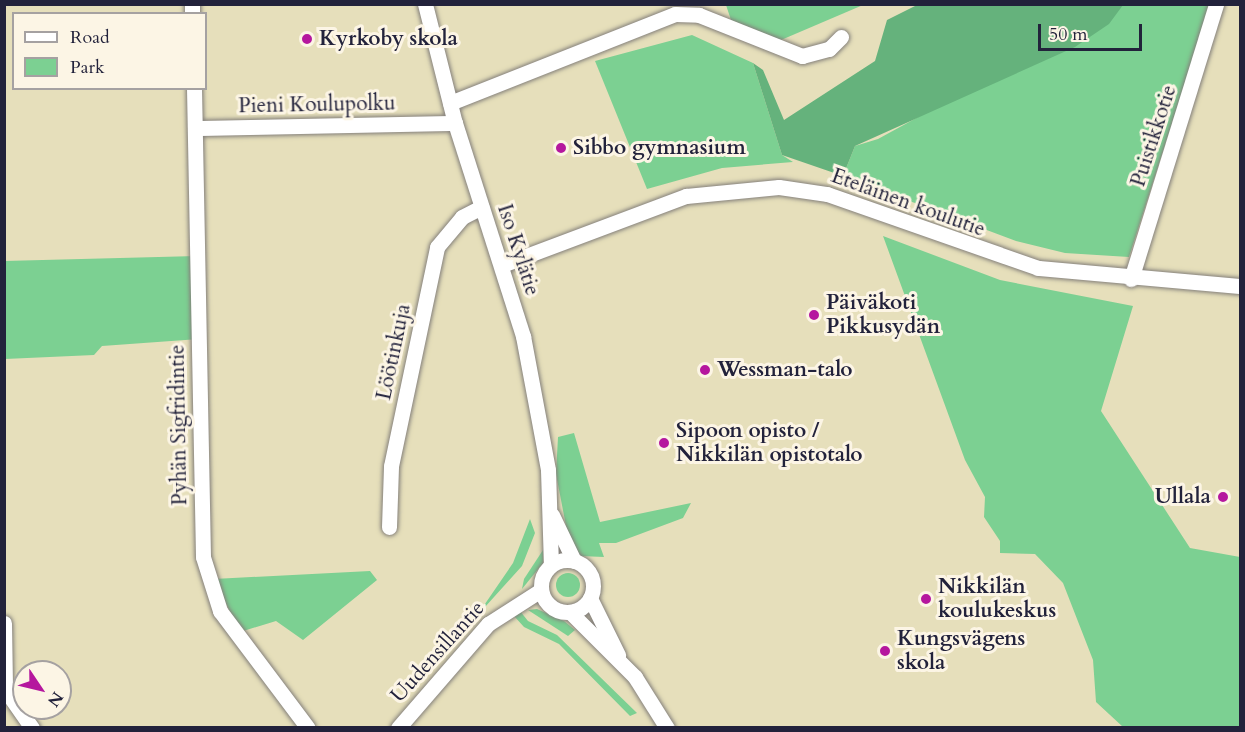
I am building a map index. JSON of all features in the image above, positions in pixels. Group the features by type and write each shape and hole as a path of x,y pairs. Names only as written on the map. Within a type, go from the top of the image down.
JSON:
{"street":[{"name":"Iso Kylätie","path":"425,4 450,103 448,123 482,207 502,265 543,434 551,513 550,565"},
{"name":"Puistikkotie","path":"1131,279 1216,4"},
{"path":"450,103 675,14 699,15 802,56 829,49 841,37"},
{"name":"Pyhän Sigfridintie","path":"194,90 203,557 220,611 308,728"},
{"name":"Pieni Koulupolku","path":"195,128 448,123"},
{"name":"Eteläinen koulutie","path":"502,265 686,196 779,187 827,194 1038,268 1131,279 1240,286"},
{"name":"Löötinkuja","path":"389,527 391,466 437,247 462,217 482,207"},
{"name":"Iso Kylätie","path":"551,513 574,561"},
{"path":"620,660 570,612 553,608 541,590 550,565 574,561 591,577 590,598 620,660 667,728"},
{"name":"Uudensillantie","path":"398,728 488,624 541,590"},
{"path":"570,612 590,598"},
{"path":"4,623 5,688 32,728"}],"green space":[{"path":"726,5 863,5 774,43 731,20"},
{"path":"917,5 1123,5 1109,24 1075,47 855,146 843,176 782,155 753,63 763,70 784,120 875,61 887,20"},
{"path":"1123,5 1210,5 1129,257 1065,253 1016,241 843,176 855,146 878,139"},
{"path":"692,35 753,63 782,155 793,162 722,168 647,189 595,61"},
{"path":"883,236 1000,280 1133,306 1101,411 1190,548 1240,557 1240,727 1123,727 1096,702 1093,660 1063,583 1035,554 1000,553 1000,541 984,517 985,497 965,460"},
{"path":"197,256 199,339 102,346 94,355 5,359 4,261"},
{"path":"574,433 600,522 691,503 683,518 616,543 599,543 604,557 580,556 567,531 556,474 558,437"},
{"path":"530,519 535,533 522,566 476,617 513,563"},
{"path":"543,550 543,563 522,589 524,579"},
{"path":"370,571 377,580 303,640 276,621 240,632 214,579"},
{"path":"568,573 577,576 580,585 577,594 568,597 559,594 556,585 559,576"},
{"path":"537,609 564,621 575,630 568,636 528,610"},
{"path":"520,611 528,621 557,635 637,713 630,716 559,644 524,627 514,616"}],"place":[{"name":"Kyrkoby skola","path":"307,39"},
{"name":"Sibbo gymnasium","path":"561,148"},
{"name":"Päiväkoti Pikkusydän","path":"814,315"},
{"name":"Wessman-talo","path":"705,370"},
{"name":"Sipoon opisto / Nikkilän opistotalo","path":"664,443"},
{"name":"Ullala","path":"1223,497"},
{"name":"Nikkilän koulukeskus","path":"926,599"},
{"name":"Kungsvägens skola","path":"885,651"}]}
